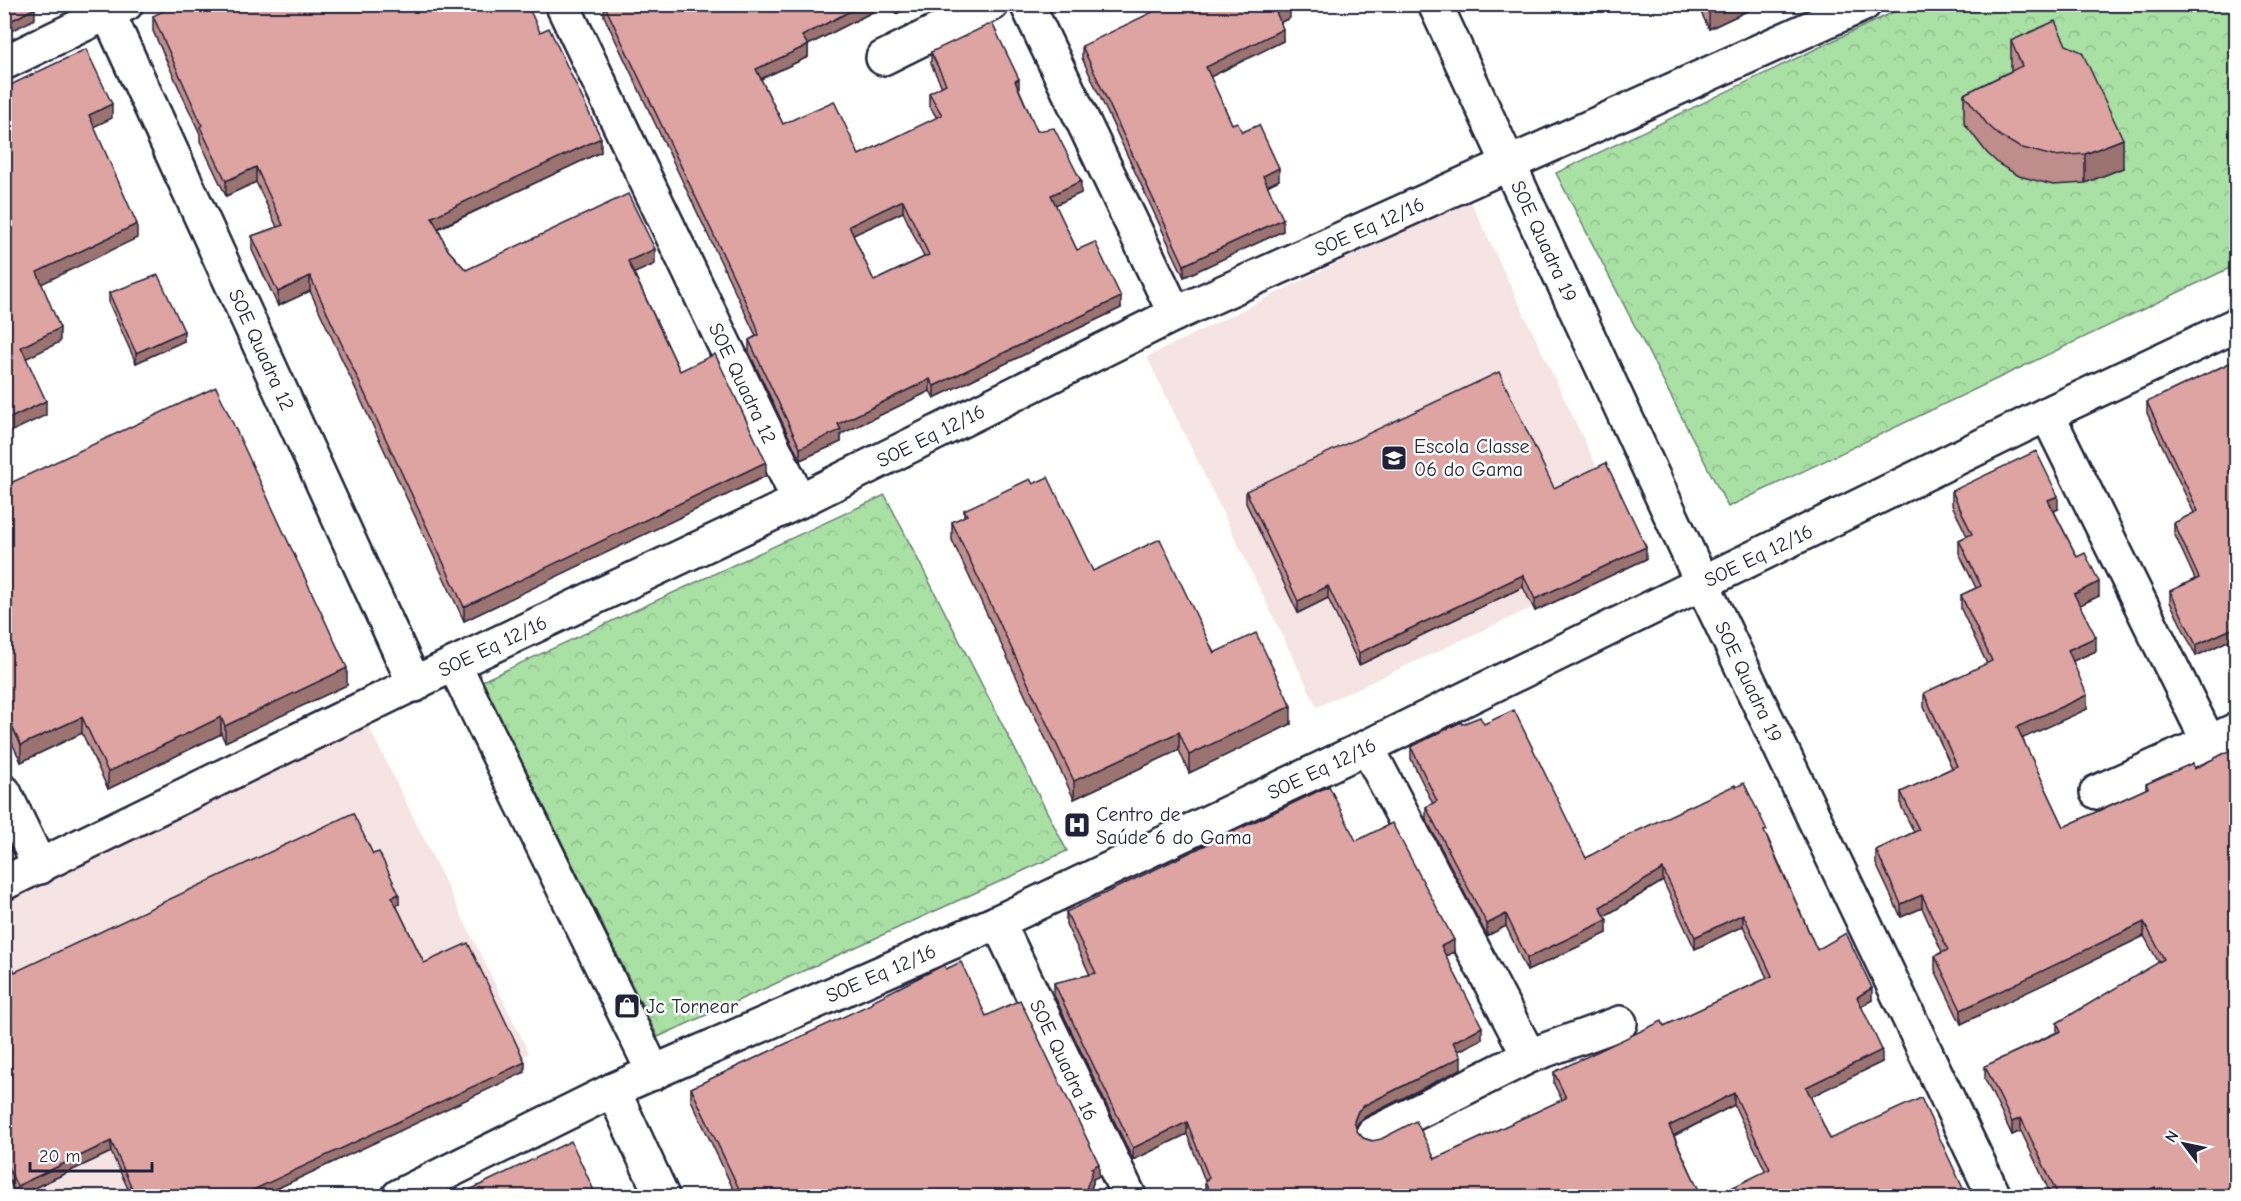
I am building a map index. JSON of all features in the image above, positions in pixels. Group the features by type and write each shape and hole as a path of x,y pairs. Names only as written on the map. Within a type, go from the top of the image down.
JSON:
{"street":[{"name":"SOE Quadra 12","path":"562,4 799,501"},
{"path":"883,58 992,4"},
{"path":"1027,4 1175,314"},
{"name":"SOE Quadra 19","path":"1435,4 1702,583 1994,1197"},
{"name":"SOE Eq 12/16","path":"4,883 415,685 454,664 799,501 1175,314 1860,5"},
{"name":"SOE Quadra 12","path":"4,63 112,7 415,685"},
{"name":"SOE Eq 12/16","path":"399,1197 613,1090 998,922 1367,747 2047,414 2236,325"},
{"path":"2047,414 2223,737 2097,792"},
{"path":"454,664 654,1072"},
{"path":"1367,747 1528,1056"},
{"path":"4,792 40,867"},
{"name":"SOE Quadra 16","path":"998,922 1130,1197"},
{"path":"1373,1134 1528,1056 1620,1023"},
{"path":"613,1090 662,1197"}],"shaded area":[{"name":"Escola Classe 06 do Gama","path":"1469,198 1640,558 1317,707 1147,357"},
{"path":"368,725 529,1053 243,1196 5,1196 5,898"}],"green space":[{"path":"1908,5 2236,5 2236,265 1728,507 1556,173"},
{"path":"885,495 1067,851 658,1037 482,681"}],"building":[{"path":"4,4 34,4 35,8 5,24"},
{"path":"177,4 527,4 540,32 549,28 601,138 432,217 448,250 466,270 628,194 655,249 628,261 680,371 715,354 766,462 464,607 310,276 278,292 252,236 283,225 256,167 226,181 200,127 202,125 153,16"},
{"path":"604,4 864,4 802,36 808,45 756,69 783,124 834,101 859,155 942,115 929,93 946,84 931,52 992,23 1019,79 1015,81 1037,131 1054,128 1081,181 1051,195 1077,250 1095,242 1121,297 934,386 930,379 838,424 841,430 800,448 749,340 759,335 756,324","holes":["903,200 929,255 874,281 849,226"]},
{"path":"1169,4 1290,4 1276,12 1283,29 1206,67 1232,124 1237,122 1242,132 1259,125 1279,168 1263,176 1283,219 1184,265 1082,46"},
{"path":"1706,4 1725,4 1709,12"},
{"path":"2055,21 2066,45 2082,52 2123,139 2085,154 2053,156 2019,147 2000,136 1987,124 1964,94 2022,66 2011,41"},
{"path":"86,49 112,104 89,115 137,224 37,272 60,328 21,347 46,401 4,421 4,88"},
{"path":"158,275 184,331 136,353 109,293"},
{"path":"2236,360 2236,627 2196,645 2170,591 2199,578 2174,523 2198,511 2147,402"},
{"path":"1499,372 1554,488 1606,463 1646,547 1535,599 1523,575 1359,653 1328,586 1298,601 1246,491"},
{"path":"216,387 347,668 225,726 221,717 108,772 82,717 21,745 4,710 4,486"},
{"path":"2036,451 2058,496 2048,500 2077,557 2085,553 2099,582 2074,594 2096,637 2068,650 2087,695 2017,727 2064,827 2148,788 2146,784 2193,763 2194,769 2236,747 2236,1197 2160,1197 2155,1187 2134,1197 2055,1197 2058,1195 2021,1118 2012,1122 1985,1066 2061,1031 2057,1023 2164,959 2144,922 1961,1010 1935,956 1948,950 1922,895 1901,904 1876,850 1919,830 1901,792 1957,766 1924,693 1992,661 1961,595 1981,586 1959,540 1972,534 1952,491"},
{"path":"1048,477 1093,571 1160,539 1214,653 1256,633 1291,706 1189,755 1179,732 1074,781 952,522 967,515 964,510 1030,479 1033,484"},
{"path":"1514,710 1586,858 1618,840 1735,785 1736,787 1744,783 1767,830 1764,831 1817,950 1846,933 1872,988 1857,997 1882,1050 1806,1087 1830,1139 1921,1098 1967,1197 1713,1197 1770,1169 1734,1093 1669,1126 1702,1197 1212,1197 1205,1181 1209,1178 1187,1122 1133,1148 1054,983 1096,973 1066,912 1329,786 1356,841 1392,823 1454,940 1441,946 1482,1027 1453,1042 1461,1057 1365,1105 1358,1111 1354,1121 1357,1131 1363,1138 1372,1141 1381,1139 1416,1121 1435,1159 1566,1098 1554,1072 1662,1021 1664,1026 1772,976 1743,914 1695,937 1663,869 1600,907 1607,920 1527,958 1506,914 1487,924 1426,807 1437,801 1411,747 1461,722 1462,724 1480,717 1484,724"},
{"path":"353,813 373,854 379,852 399,894 392,897 424,963 468,943 525,1062 238,1197 136,1197 111,1141 17,1186 4,1159 4,951 15,972"},
{"path":"961,962 986,1016 1020,1000 1099,1164 1091,1168 1093,1170 1083,1197 743,1197 691,1088 873,1003 872,1001 944,965 946,969"},
{"path":"571,1141 597,1197 455,1197"}],"place":[{"name":"Escola Classe 06 do Gama","path":"1394,458"},
{"name":"Centro de Saúde 6 do Gama","path":"1077,825"},
{"name":"Jc Tornear","path":"627,1006"}]}
